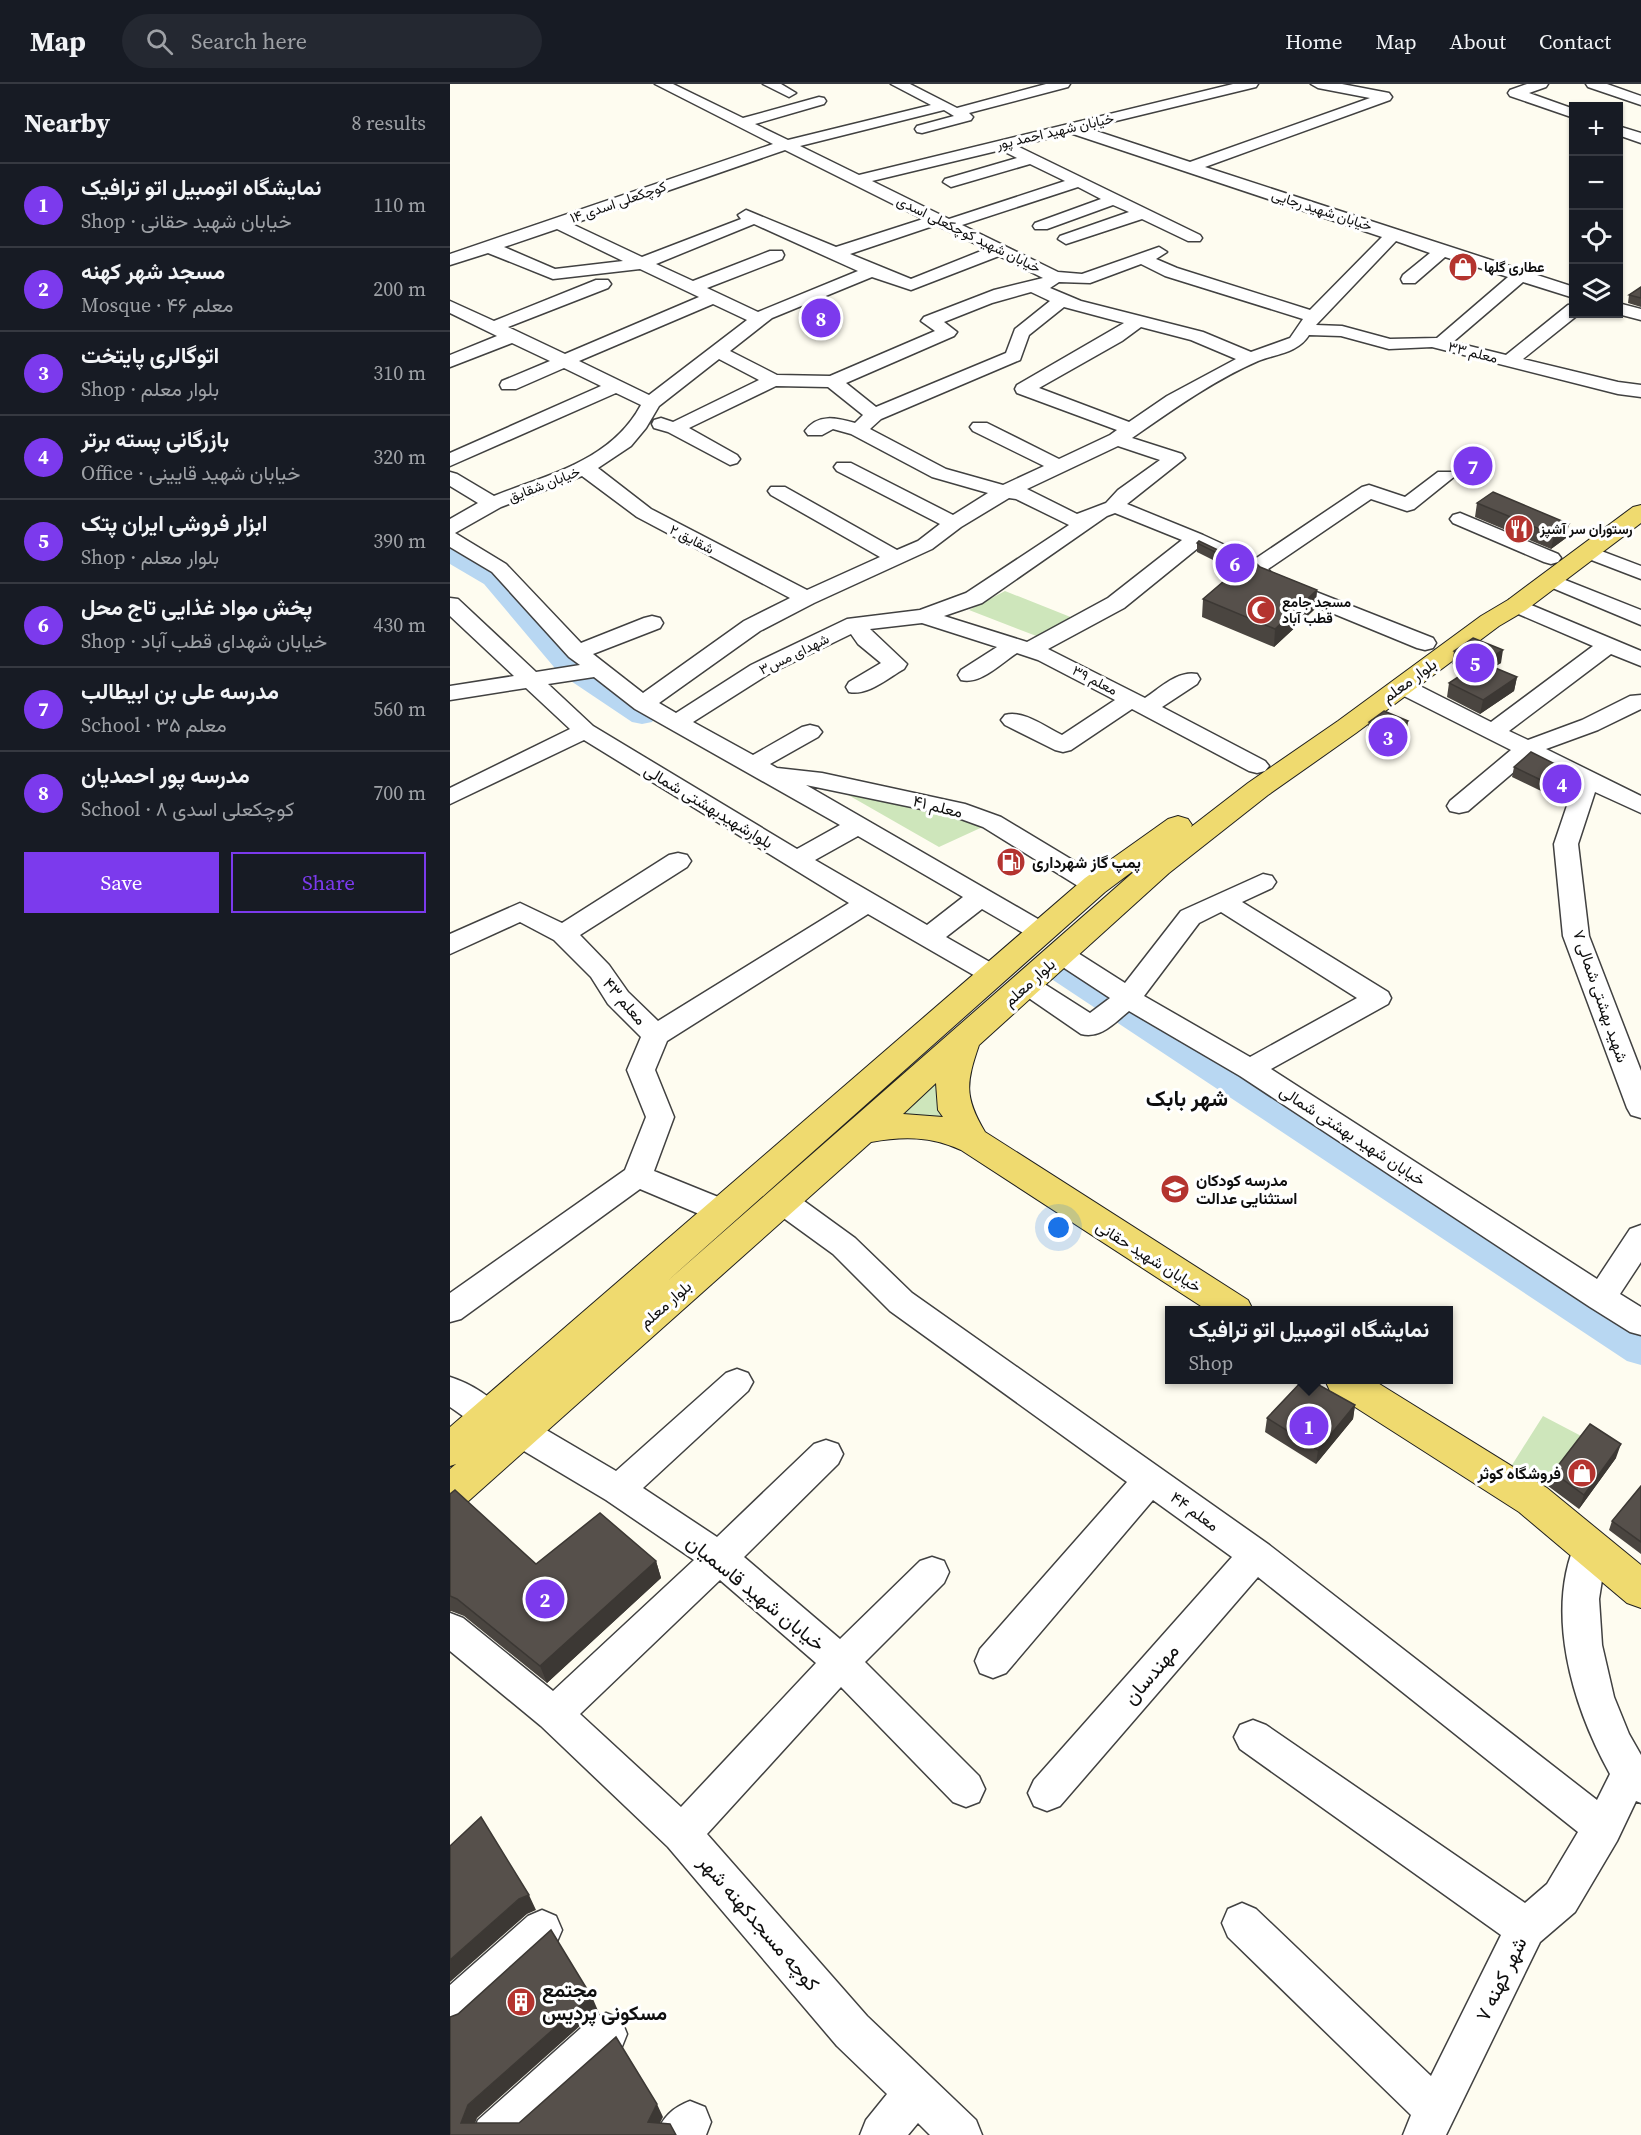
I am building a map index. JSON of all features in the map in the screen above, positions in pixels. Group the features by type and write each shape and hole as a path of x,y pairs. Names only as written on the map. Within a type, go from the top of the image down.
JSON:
{"main road":[{"name":"بلوار معلم","path":"450,1450 504,1423 782,1201 862,1131 1026,984 1051,943 1095,885 1252,778 1402,686 1479,618 1550,569 1641,490"},
{"name":"بلوار معلم","path":"450,1493 504,1423 722,1211 993,975 1051,943 1159,866 1252,778 1425,643 1479,618 1517,605 1550,569 1588,552 1641,512"},
{"path":"965,1040 952,1076 955,1110 973,1142"},
{"name":"خیابان شهید حقانی","path":"862,1131 896,1124 924,1124 950,1130 973,1142 1226,1306"},
{"path":"1349,1384 1533,1500 1641,1590"}],"street":[{"name":"خیابان شهید کوچکعلی اسدی","path":"662,84 999,250 1050,281 1038,290 1056,305 1197,336 1250,358"},
{"path":"770,84 789,93"},
{"path":"898,84 961,114"},
{"path":"904,134 961,114 1063,84"},
{"name":"خیابان شهید احمد پور","path":"858,180 1000,140 1040,135 1251,84"},
{"path":"1192,160 1212,160 1392,98 1318,84"},
{"path":"1541,84 1515,93 1569,112"},
{"path":"1593,84 1641,101"},
{"path":"1225,90 1243,98"},
{"path":"741,123 819,101"},
{"name":"کوچکعلی اسدی ۱۴","path":"451,259 786,145 860,127 961,114"},
{"path":"1119,142 1104,130 1106,119 1127,127"},
{"name":"خیابان شهید رجایی","path":"1071,128 1192,160 1442,252 1569,290"},
{"path":"1623,132 1641,138"},
{"path":"1040,135 1082,135 1119,142"},
{"path":"717,351 773,380 833,382 948,332 930,321 995,296 1026,287 1050,281 1084,279 1194,238 1030,159 1000,140"},
{"path":"812,158 832,152"},
{"path":"951,182 1030,159"},
{"path":"835,253 1016,202 1078,182"},
{"path":"1041,226 1114,199"},
{"path":"1066,239 1143,213"},
{"path":"489,247 553,274 640,264 750,217 872,271 911,285 999,250"},
{"path":"557,223 640,264 762,316"},
{"path":"643,704 721,651 752,626 806,598 925,545 954,523 1005,492 1124,434 1174,400 1250,358 1296,342 1308,323 1394,234"},
{"path":"1409,279 1442,252"},
{"path":"693,287 776,255"},
{"name":"معلم ۳۳","path":"1142,258 1171,272 1308,323 1389,344 1432,342 1618,388 1641,391"},
{"name":"خیابان شقایق","path":"450,528 493,504 585,468 631,437 648,411 717,351 762,316 872,271"},
{"path":"936,275 962,287 995,296 1056,305"},
{"path":"1440,344 1521,275"},
{"path":"494,327 602,284"},
{"path":"509,385 714,297"},
{"path":"858,430 874,415 1014,356 1021,333 1056,305"},
{"path":"450,306 616,387 648,411 730,459"},
{"path":"1623,310 1641,315"},
{"path":"1509,362 1569,313"},
{"path":"923,616 974,598 1111,507 1125,494 1175,458 1024,389 1116,337 1137,322"},
{"path":"450,362 512,336"},
{"path":"675,428 773,380"},
{"path":"833,382 874,415"},
{"path":"450,459 616,387"},
{"path":"815,431 831,422 858,430 939,473 1005,492 1020,493 1076,521 1111,507 1139,515 1196,539 1261,573 1425,643"},
{"path":"980,427 1058,466"},
{"path":"844,467 954,523"},
{"name":"شقایق ۲","path":"585,468 644,513 806,598"},
{"path":"1261,573 1369,491 1407,505 1445,476"},
{"path":"450,478 493,504"},
{"path":"778,491 896,558"},
{"path":"1461,519 1641,618"},
{"path":"450,538 499,568 577,651 643,704 758,768 854,828 798,859"},
{"path":"969,675 1021,647 1116,603 1196,539"},
{"path":"1588,552 1641,573"},
{"name":"بلوارشهیدبهشتی شمالی","path":"450,604 585,731 868,903 993,975"},
{"path":"1517,605 1641,659"},
{"name":"شهدای مس۳","path":"676,722 759,670 855,624 923,616"},
{"name":"معلم ۳۹","path":"923,616 1046,656 1139,703 1252,778"},
{"path":"577,651 652,623"},
{"path":"855,624 866,639 896,664 857,687"},
{"path":"1494,731 1609,645"},
{"path":"721,651 759,670"},
{"path":"450,693 599,669"},
{"path":"1013,720 1063,745 1139,703 1189,679"},
{"path":"1402,686 1641,806"},
{"path":"1460,806 1528,748 1590,724 1640,701"},
{"path":"450,797 585,731"},
{"path":"758,768 810,732"},
{"name":"معلم ۴۱","path":"758,768 956,809 992,822 1095,885"},
{"name":"شهید بهشتی شمالی ۷","path":"1588,778 1566,844 1576,936 1641,1108"},
{"name":"خیابان شهید بهشتی شمالی","path":"854,828 981,896 1164,1021 1250,1069 1641,1323"},
{"path":"562,934 678,861"},
{"path":"1026,984 1091,1027 1129,997 1190,917 1263,882"},
{"path":"929,938 981,896"},
{"path":"1223,902 1378,998 1250,1069"},
{"path":"656,1035 868,903"},
{"name":"معلم ۴۳","path":"450,945 520,911 562,934 600,970 618,998 656,1035 641,1070 660,1117 637,1176"},
{"path":"450,1310 637,1176 722,1211"},
{"name":"معلم ۴۴","path":"782,1201 844,1246 901,1302 1256,1555 1603,1828"},
{"path":"1601,1298 1641,1237"},
{"path":"618,1490 737,1382"},
{"name":"خیابان شهید قاسمیان","path":"452,1394 618,1490 720,1558 841,1662 966,1789"},
{"path":"554,1714 633,1642 826,1454"},
{"path":"993,1660 1150,1479"},
{"path":"1590,1548 1581,1598 1582,1628 1590,1676 1610,1736 1635,1779"},
{"name":"مهندسان","path":"1047,1793 1256,1555"},
{"path":"682,1834 841,1662 932,1572"},
{"name":"کوچه مسجدکهنه شهر","path":"450,1629 554,1714 682,1834 852,2031 961,2135"},
{"path":"1253,1737 1526,1928"},
{"name":"شهر کهنه ۷","path":"1430,2122 1526,1928 1561,1898 1635,1779"},
{"path":"1242,1923 1430,2122"},
{"path":"450,2012 542,1930"},
{"path":"493,2135 606,2034"},
{"path":"881,2135 916,2092"}],"green space":[{"path":"1005,591 1073,618 1039,637 969,610"},
{"path":"822,780 1000,819 939,847"},
{"path":"960,1050 968,1137 875,1126"},
{"path":"1543,1416 1585,1438 1548,1487 1512,1465"}],"building":[{"path":"1641,287 1641,298 1629,295"},
{"path":"1493,492 1569,524 1554,535 1477,503"},
{"path":"1199,541 1245,563 1241,565 1197,543"},
{"path":"1251,558 1260,567 1317,590 1275,629 1203,599"},
{"path":"1473,638 1503,650 1483,663 1454,651"},
{"path":"1481,662 1517,677 1483,700 1449,683"},
{"path":"1384,711 1408,721 1392,733 1369,722"},
{"path":"1531,752 1575,774 1568,793 1514,767"},
{"path":"1299,1384 1317,1384 1355,1405 1318,1450 1267,1418"},
{"name":"فروشگاه کوثر","path":"1590,1424 1621,1444 1584,1495 1553,1472"},
{"path":"1641,1486 1641,1542 1612,1521"},
{"path":"455,1490 536,1564 600,1513 656,1561 540,1666 457,1599 450,1596 450,1494"},
{"path":"481,1817 529,1895 519,1899 450,1960 450,1846"},
{"path":"551,1930 593,1999 583,2003 468,2105 461,2123 519,2123 616,2037 657,2104 648,2122 670,2124 676,2135 450,2135 450,2017 458,2014"}],"waterway":[{"path":"450,553 493,579 569,667 642,716"},
{"path":"1061,970 1641,1350"}],"place":[{"name":"عطاری گلها","path":"1463,267"},
{"name":"مدرسه پور احمدیان","path":"821,318"},
{"name":"مدرسه علی بن ابیطالب","path":"1473,466"},
{"name":"رستوران سر آشپز","path":"1519,529"},
{"name":"پخش مواد غذایی تاج محل","path":"1235,563"},
{"name":"مسجد جامع قطب آباد","path":"1261,610"},
{"name":"ابزار فروشی ایران پتک","path":"1475,663"},
{"name":"اتوگالری پایتخت","path":"1388,737"},
{"name":"بازرگانی پسته برتر","path":"1562,784"},
{"name":"پمپ گاز شهرداری","path":"1011,862"},
{"name":"مدرسه کودکان استثنایی عدالت","path":"1175,1189"},
{"name":"نمایشگاه اتومبیل اتو ترافیک","path":"1309,1426"},
{"name":"فروشگاه کوثر","path":"1582,1473"},
{"name":"مسجد شهر کهنه","path":"545,1599"},
{"name":"مجتمع مسکونی پردیس","path":"521,2002"}],"district":[{"name":"شهر بابک","path":"1187,1098"}]}
